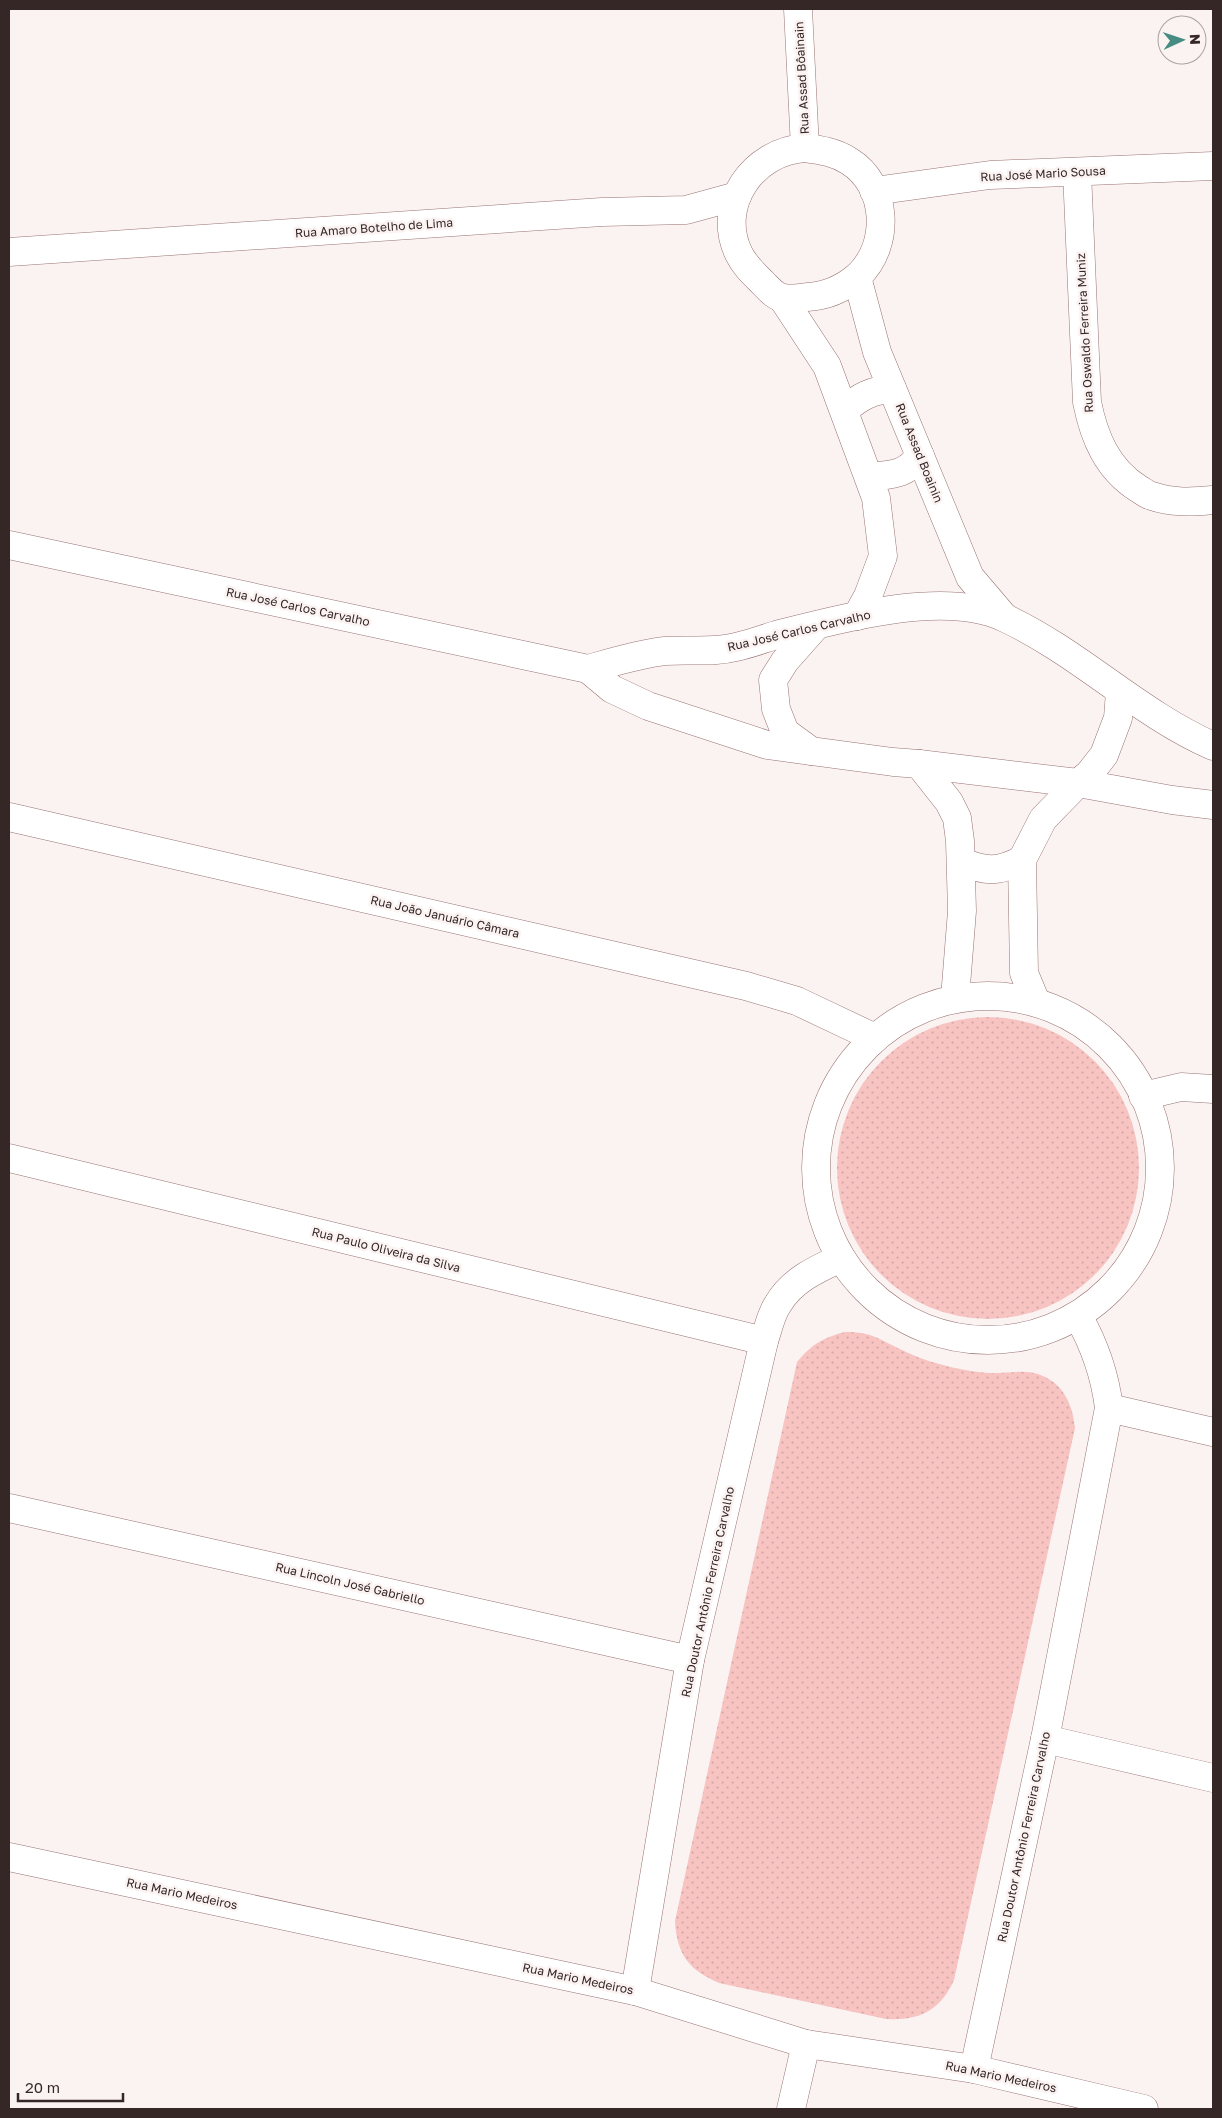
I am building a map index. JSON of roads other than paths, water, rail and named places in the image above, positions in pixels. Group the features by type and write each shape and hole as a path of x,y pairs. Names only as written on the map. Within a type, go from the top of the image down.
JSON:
{"street":[{"name":"Rua Assad Bôainain","path":"798,9 805,148"},
{"path":"805,148 833,152 850,162 864,175 874,191 881,210 881,230 877,249 868,266 838,291 820,297 783,298 774,294 750,270 739,254 733,235 733,216 737,196 746,179 759,165 776,154 805,148"},
{"name":"Rua José Mario Sousa","path":"874,191 990,175 1213,166"},
{"name":"Rua Oswaldo Ferreira Muniz","path":"1077,172 1087,402 1092,425 1101,448 1114,468 1131,484 1150,496 1181,502 1213,500"},
{"name":"Rua Amaro Botelho de Lima","path":"9,252 602,212 686,210 737,196"},
{"name":"Rua Assad Boainin","path":"857,277 877,352 970,578 1004,617"},
{"path":"783,298 827,366 870,477 876,498 882,556 868,596 857,616"},
{"path":"845,410 857,399 868,393 879,389 892,389"},
{"path":"870,477 901,473 910,468 920,456"},
{"name":"Rua José Carlos Carvalho","path":"9,545 588,670 612,690 648,706 767,744 811,752 1078,783 1172,800 1213,805"},
{"name":"Rua José Carlos Carvalho","path":"588,670 630,657 664,651 736,648 857,616 931,605 965,607 1004,617 1068,653 1120,692 1184,734 1213,746"},
{"path":"811,752 785,732 776,709 773,680 785,661 816,626"},
{"path":"1036,1002 1024,973 1022,860 1043,819 1089,774 1104,755 1118,718 1120,692"},
{"path":"919,764 949,802 957,818 962,862 962,911 954,998"},
{"name":"Rua João Januário Câmara","path":"9,817 746,986 797,1001 875,1038"},
{"path":"962,862 982,870 993,870 1022,860"},
{"path":"954,998 1020,998 1036,1002 1078,1021 1101,1038 1120,1058 1136,1081 1156,1134 1160,1165 1158,1194 1151,1224 1139,1251 1122,1276 1102,1298 1078,1316 1051,1329 1012,1339 992,1341 962,1339 933,1332 906,1320 880,1303 859,1282 841,1258 828,1231 819,1202 816,1172 818,1142 825,1112 838,1085 854,1060 875,1038 899,1020 926,1007 954,998"},
{"path":"1143,1096 1181,1087 1213,1089"},
{"name":"Rua Paulo Oliveira da Silva","path":"9,1158 764,1341"},
{"name":"Rua Doutor Antônio Ferreira Carvalho","path":"635,1991 690,1660 764,1341 777,1305 789,1289 810,1272 841,1258"},
{"name":"Rua Doutor Antônio Ferreira Carvalho","path":"974,2069 1045,1738 1109,1408 1105,1382 1090,1337 1078,1316"},
{"path":"1109,1408 1213,1432"},
{"name":"Rua Lincoln José Gabriello","path":"9,1508 690,1660"},
{"path":"1045,1738 1213,1778"},
{"name":"Rua Mario Medeiros","path":"9,1857 635,1991 806,2044 974,2069 1144,2109"},
{"path":"791,2109 806,2044"}]}
